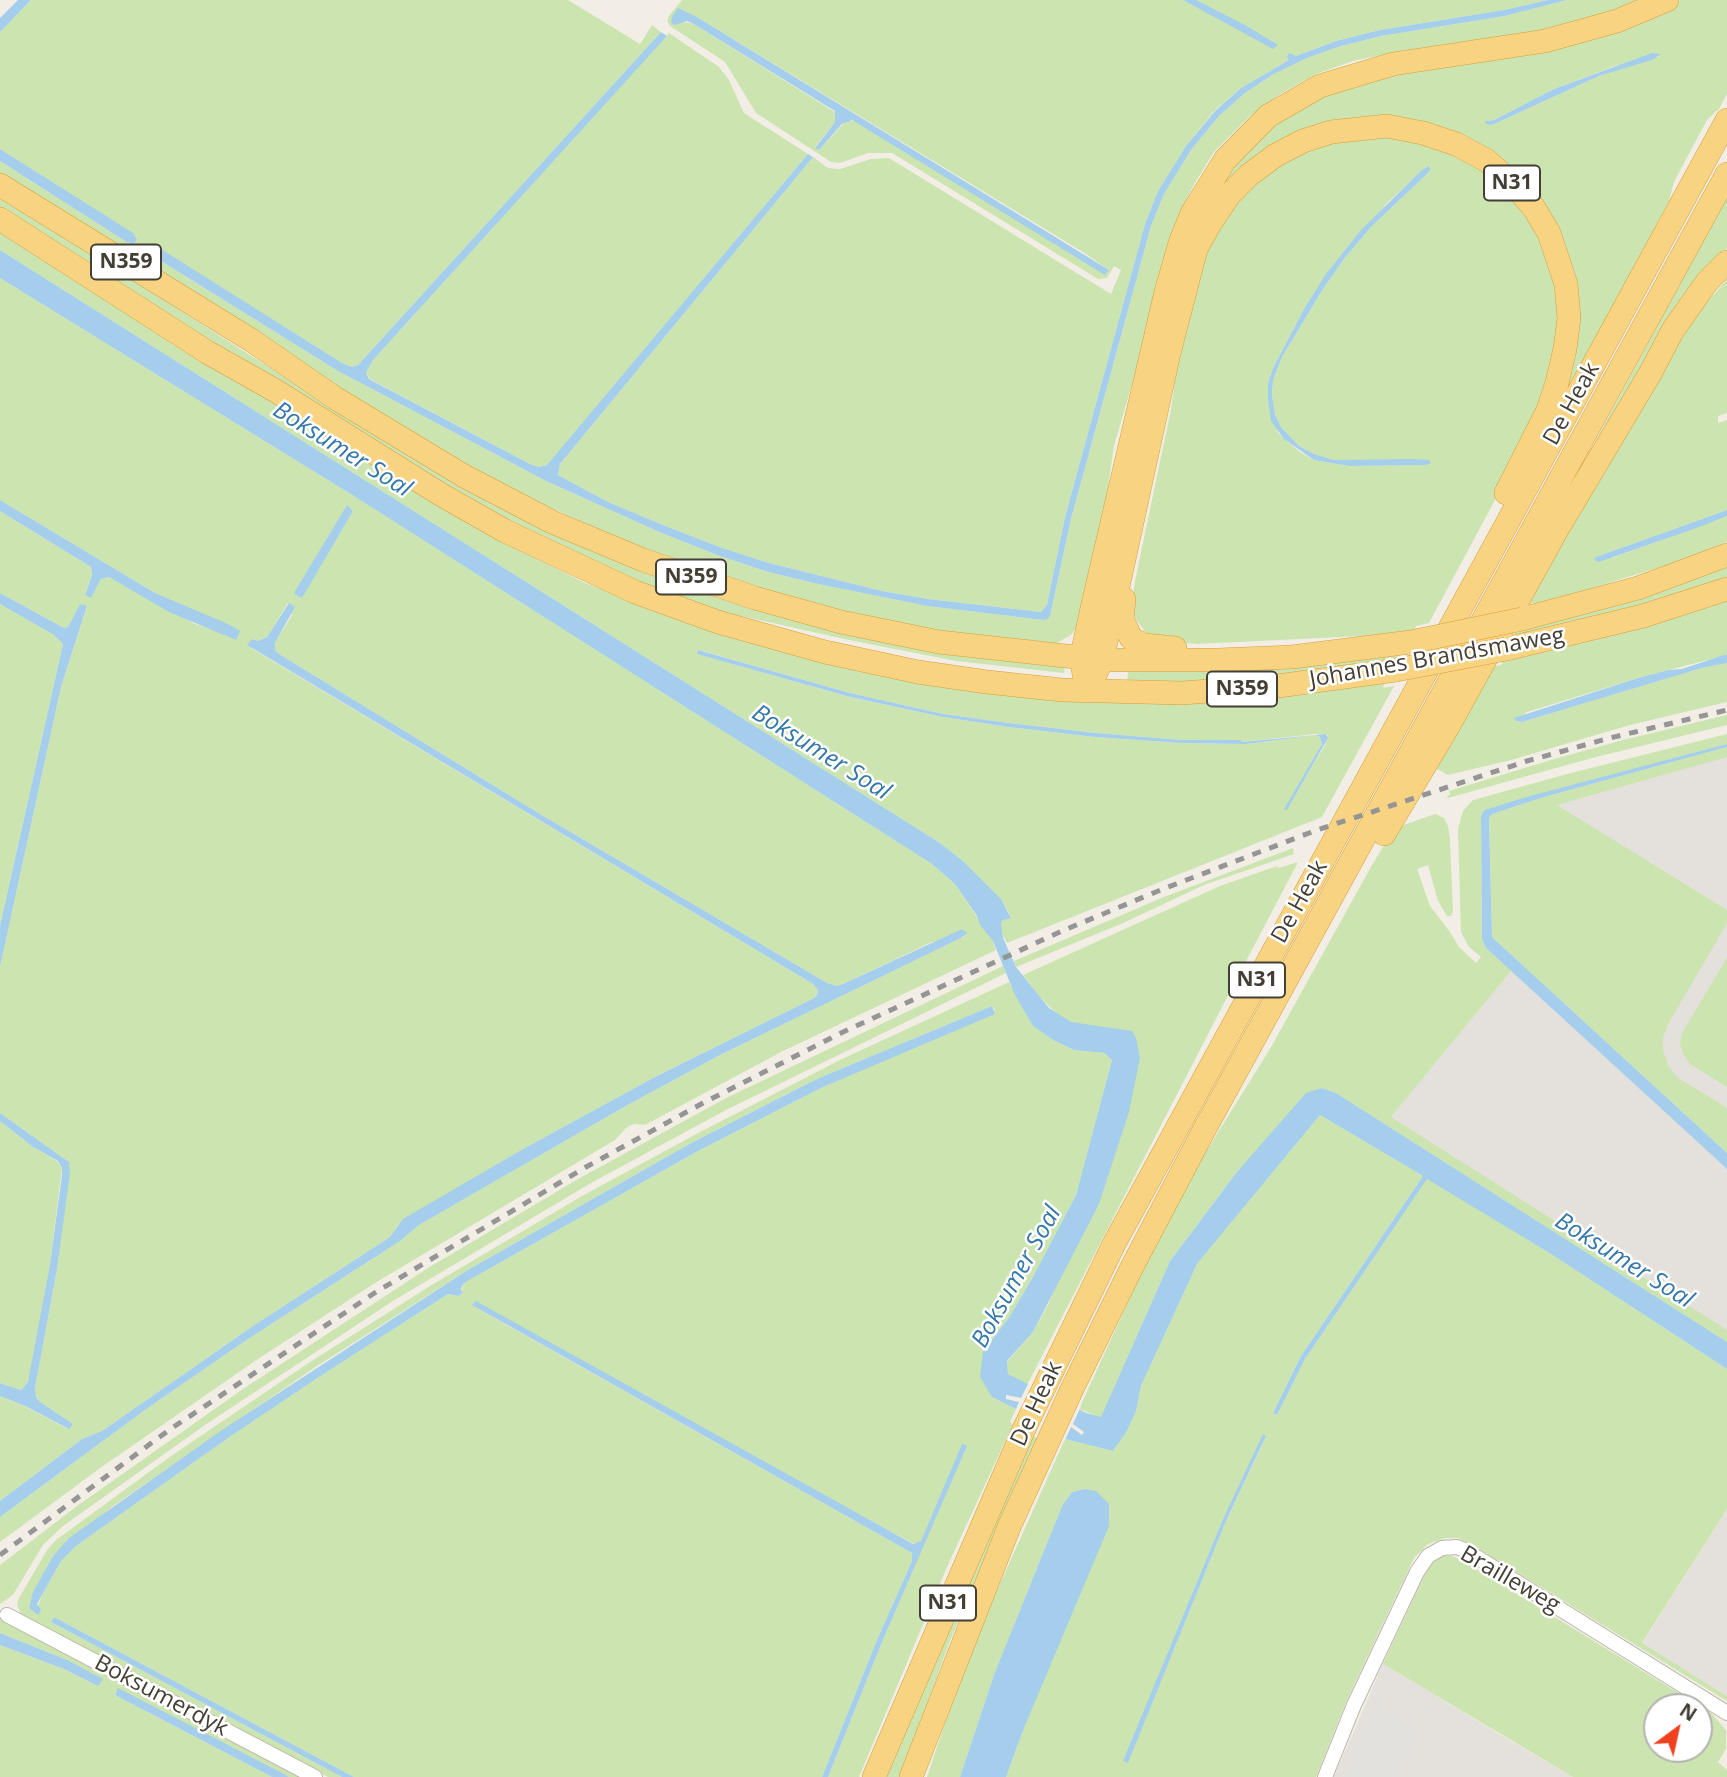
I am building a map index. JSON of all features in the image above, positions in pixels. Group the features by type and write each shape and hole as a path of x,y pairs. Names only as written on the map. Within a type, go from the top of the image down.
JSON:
{"highway":[{"path":"1087,691 1132,429 1180,243 1192,213 1225,160 1268,116 1320,86 1393,64 1545,41 1617,21 1667,0"},
{"name":"De Heak","path":"874,1777 1024,1429 1115,1242 1727,120"},
{"name":"N31","path":"1092,659 1123,568 1188,274 1196,250 1230,194 1249,175 1276,155 1303,141 1360,127 1387,126 1423,133 1486,160 1510,181 1534,208 1549,233 1566,284 1569,318 1557,383 1536,435 1455,590 1448,631"},
{"name":"De Heak","path":"911,1777 1009,1527 1132,1267 1202,1134 1727,174"},
{"name":"Johannes Brandsmaweg","path":"0,185 240,333 335,398 464,476 552,522 698,580 853,625 939,642 1092,659 1218,660 1292,657 1411,642 1522,619 1638,588 1727,555"},
{"name":"Johannes Brandsmaweg","path":"0,219 207,352 505,531 635,592 691,613 825,652 987,682 1087,691 1182,693 1278,686 1396,670 1506,649 1643,616 1727,589"},
{"name":"N31","path":"1335,892 1364,867 1449,725 1558,528 1673,330 1707,282 1727,262"},
{"name":"N31","path":"1123,568 1125,585 1122,619 1131,638 1149,646 1191,649 1218,660"}],"street":[{"name":"Brailleweg","path":"1325,1777 1354,1705 1417,1572 1428,1556 1442,1548 1457,1547 1467,1551 1727,1713"},
{"name":"Boksumerdyk","path":"7,1615 316,1777"}],"shaded area":[{"path":"1727,747 1727,1153 1489,816"},
{"path":"1511,971 1727,1169 1727,1342 1385,1124"},
{"path":"1727,1509 1727,1696 1642,1644"},
{"path":"1383,1664 1509,1740 1573,1777 1334,1777"},
{"path":"1376,1706 1420,1730 1394,1777 1344,1777 1355,1756 1351,1753"}],"green space":[{"path":"31,0 568,0 640,44 652,25 661,32 358,365 351,367 342,363 153,245 148,245 145,251 338,371 546,481 659,532 768,572 818,584 927,606 1043,620 1050,616 1071,519 1151,226 1164,194 1191,150 1219,116 1245,93 1272,75 1338,47 1381,36 1505,16 1567,0 1653,0 1553,32 1408,55 1406,50 1353,61 1316,74 1280,94 1250,116 1214,152 1193,186 1173,228 1159,275 1144,343 1114,446 1105,507 1080,623 1071,635 1055,644 938,631 876,620 736,583 636,546 511,490 448,455 0,179 0,161 125,241 137,237 0,149 0,32"},
{"path":"682,0 1183,0 1242,31 1196,0 1548,0 1504,10 1380,30 1336,41 1296,56 1287,56 1289,60 1241,88 1214,111 1186,146 1158,191 1145,224 1065,517 1047,605 1041,612 882,591 769,563 663,525 608,502 558,475 560,464 813,157 828,168 840,169 871,159 889,158 1111,294 1121,270 1114,266 1107,278 1098,279 892,153 868,153 840,163 831,162 756,113 725,62 670,26 667,21","holes":["697,17 1109,270 1106,274 858,122 847,120 819,150 815,147 835,122 835,112 692,23 681,22"]},
{"path":"1681,0 1727,0 1727,94 1719,109 1707,120 1674,182 1669,201 1560,404 1575,319 1517,176 1357,120 1219,197 1194,223 1256,135 1329,89 1665,9","holes":["1660,56 1599,76 1492,125 1488,120 1494,120 1554,89 1615,66"]},
{"path":"669,33 719,67 729,80 744,113 808,154 553,459 547,465 539,467 530,464 370,379 366,373 373,360"},
{"path":"1403,136 1462,155 1512,193 1550,250 1563,317 1531,433 1429,623 1416,626 1414,631 1362,636 1197,644 1159,640 1147,634 1135,618 1132,605 1171,409 1185,311 1194,279 1222,218 1266,172 1321,141","holes":["1426,167 1429,172 1371,227 1344,259 1282,357 1273,380 1272,395 1275,415 1281,427 1299,446 1314,454 1334,460 1429,460 1426,465 1349,466 1314,460 1278,433 1268,383 1273,368 1304,309 1386,204"]},
{"path":"0,191 76,236 156,295 292,382 637,567 1065,666 1064,673 956,661 849,640 705,608 655,590 509,522 203,342 0,212"},
{"path":"1727,197 1727,248 1712,262 1576,477"},
{"path":"0,225 525,553 585,583 715,633 986,692 1385,682 1383,688 1394,686 1322,817 1007,943 1000,931 1001,924 1003,920 1011,917 1001,899 963,861 940,843 0,250","holes":["699,650 850,693 943,714 1096,733 1241,742 1316,734 1328,735 1325,745 1286,810 1322,744 1320,737 1316,735 1246,744 1181,743 1009,727 943,717 849,697 698,654"]},
{"path":"0,278 357,498 932,864 955,884 993,941 996,950 781,1052 645,1125 634,1124 627,1127 615,1140 375,1283 258,1359 103,1466 0,1542 0,1517 145,1410 242,1343 400,1241 419,1225 720,1055 965,936 932,942 843,984 837,986 827,983 540,814 279,654 275,650 275,643 292,615 288,603 267,637 258,641 252,639 251,648 813,984 818,990 817,995 655,1077 523,1149 399,1224 390,1237 253,1326 102,1431 82,1439 0,1501 0,1396 68,1429 73,1424 40,1402 35,1388 57,1269 69,1162 0,1113 0,967 61,687 87,607 80,604 68,627 64,628 0,593 0,511 91,567 92,575 85,594 91,598 101,579 109,577 195,624 215,630 190,609 155,593 0,500","holes":["346,507 353,511 301,598 295,593"]},
{"path":"1727,280 1727,413 1718,416 1718,423 1727,420 1727,510 1596,557 1612,558 1727,516 1727,542 1687,559 1533,606 1534,603 1522,605 1692,319"},
{"path":"1727,564 1727,579 1667,599 1512,638 1516,630"},
{"path":"1727,598 1727,655 1638,678 1527,712 1516,721 1522,722 1702,668 1727,663 1727,702 1630,725 1511,760 1448,775 1434,767 1488,667"},
{"path":"0,604 54,635 63,644 0,926"},
{"path":"1406,652 1401,660 1218,683 1127,684 1128,670"},
{"path":"1727,715 1727,725 1592,758 1448,798 1447,796 1450,795 1449,791 1551,760"},
{"path":"1727,734 1727,744 1484,810 1481,816 1482,939 1486,948 1511,971 1391,1117 1727,1330 1727,1342 1336,1093 1322,1088 1236,1173 1170,1261 1101,1418 1079,1409 1152,1250 1197,1166 1270,1049 1395,828 1435,814 1444,818 1450,839 1451,916 1447,916 1438,901 1428,865 1417,869 1430,906 1459,947 1476,963 1481,957 1469,947 1461,932 1458,829 1463,811 1473,800"},
{"path":"1727,747 1727,757 1557,805 1727,910 1727,923 1667,1026 1663,1050 1668,1065 1677,1077 1727,1108 1727,1153 1492,937 1489,818 1492,814 1544,797"},
{"path":"1293,848 1294,854 1204,885 1121,924 1016,967 1014,961 1164,897"},
{"path":"1298,862 1027,1385 1008,1374 1007,1362 1033,1332 1049,1303 1140,1058 1060,1017 1023,975 1220,886 1277,866 1279,868"},
{"path":"1727,958 1727,1087 1690,1064 1680,1044 1682,1033"},
{"path":"1003,966 1006,973 726,1110 591,1183 393,1301 205,1425 63,1526 43,1545 13,1595 0,1604 0,1565 77,1506 243,1389 428,1268 578,1179 726,1098"},
{"path":"1009,982 1033,1026 1074,1050 1104,1053 1112,1060 1076,1195 1010,1316 983,1352 992,1397 1016,1409 1010,1422 1013,1424 947,1567 859,1777 828,1777 882,1642 966,1446 962,1445 921,1542 914,1544 473,1306 912,1553 912,1561 822,1777 354,1777 54,1617 51,1622 342,1777 328,1777 21,1615 17,1604 19,1598 47,1550 56,1540 171,1456 310,1362 430,1286 582,1196 842,1059","holes":["992,1006 995,1010 823,1087 698,1151 471,1279 463,1284 462,1293 458,1296 448,1294 319,1377 76,1546 61,1561 37,1608 29,1608 34,1592 53,1556 113,1506 314,1368 466,1271 693,1142 819,1078"]},
{"path":"1320,1115 1423,1176 1301,1356 1273,1413 1277,1415 1305,1359 1427,1178 1551,1254 1727,1369 1727,1509 1642,1643 1727,1696 1727,1701 1469,1543 1458,1538 1446,1538 1428,1544 1414,1558 1346,1702 1316,1777 1006,1777 1024,1728 1085,1489 1072,1492 1062,1506 995,1672 960,1777 927,1777 968,1655 1065,1439 1113,1451 1127,1431 1136,1411 1141,1386 1197,1264","holes":["1266,1437 1226,1521 1128,1762 1124,1761 1223,1519"]},
{"path":"0,1121 33,1147 57,1161 62,1168 50,1264 34,1355 28,1382 21,1390 0,1383"},
{"path":"1033,1436 1037,1438 950,1641 900,1777 885,1777"},
{"path":"1442,1556 1462,1560 1678,1693 1643,1693 1643,1763 1713,1763 1713,1715 1726,1730 1726,1749 1718,1762 1727,1770 1727,1777 1573,1777 1383,1664 1432,1563"},
{"path":"0,1620 304,1777 289,1777 118,1689 115,1695 272,1777 0,1777 0,1645 64,1669 98,1686 67,1660 0,1633"}],"water":[{"path":"18,0 31,0 0,32 0,18"},
{"path":"1183,0 1196,0 1278,45 1273,49"},
{"path":"1548,0 1567,0 1505,16 1381,36 1307,58 1272,75 1245,93 1219,116 1191,150 1164,194 1151,226 1071,519 1050,616 1043,620 927,606 818,584 768,572 659,532 546,481 338,371 145,251 148,245 153,244 342,363 351,367 358,365 661,32 667,36 373,360 366,373 369,379 530,464 539,467 547,465 808,154 813,157 560,464 558,475 608,502 663,525 769,563 882,591 1041,612 1047,605 1065,517 1145,224 1158,191 1186,146 1215,111 1241,88 1289,60 1289,53 1296,56 1336,41 1380,30 1504,10"},
{"path":"678,8 697,17 1109,270 1105,275 852,120 842,124 819,150 815,148 835,122 835,111 692,23 671,23"},
{"path":"1652,53 1661,54 1652,60 1599,76 1492,125 1486,124 1485,121 1494,120 1554,89"},
{"path":"0,149 133,233 136,241 133,244 125,241 0,161"},
{"path":"1428,166 1429,172 1371,227 1323,289 1282,357 1273,380 1272,395 1275,415 1281,427 1299,446 1314,454 1334,460 1411,459 1429,460 1431,463 1349,466 1314,460 1284,439 1271,421 1268,383 1273,368 1326,274 1361,230"},
{"path":"0,250 940,843 963,861 1001,899 1011,918 1003,920 1001,924 1003,938 1016,967 1049,1008 1071,1022 1132,1031 1140,1058 1129,1112 1099,1204 1033,1332 1007,1361 1008,1374 1086,1413 1101,1417 1170,1261 1236,1173 1306,1093 1322,1088 1336,1093 1727,1342 1727,1369 1551,1254 1427,1179 1305,1359 1277,1415 1273,1413 1301,1356 1423,1176 1320,1115 1197,1264 1141,1386 1136,1411 1127,1431 1113,1451 1065,1439 1071,1427 1020,1402 1016,1409 992,1397 980,1377 983,1352 1010,1316 1076,1195 1112,1060 1104,1053 1074,1050 1033,1026 1015,995 993,941 955,884 932,864 357,498 0,278"},
{"path":"0,500 155,593 240,631 236,640 169,612 109,577 101,579 91,598 85,595 92,575 91,567 0,511"},
{"path":"347,505 353,511 302,598 298,596 294,593"},
{"path":"1727,510 1727,516 1702,526 1599,562 1594,560 1596,557"},
{"path":"0,593 64,628 68,627 80,604 87,606 61,687 0,967 0,926 63,644 54,635 0,604"},
{"path":"289,603 295,607 275,643 275,650 279,654 540,814 827,983 837,986 843,984 962,929 967,933 720,1055 419,1225 400,1241 242,1343 145,1410 0,1517 0,1501 82,1439 102,1431 253,1326 390,1237 403,1219 655,1077 817,995 818,990 813,984 247,645 252,639 258,641 267,637"},
{"path":"698,650 850,693 943,714 1096,733 1182,740 1242,742 1326,734 1328,738 1287,810 1284,809 1322,744 1320,737 1316,735 1246,744 1181,743 1009,727 943,717 850,697 697,654"},
{"path":"1727,655 1727,663 1702,668 1522,722 1514,718 1638,678 1682,669"},
{"path":"1727,744 1727,747 1544,797 1492,814 1489,818 1492,937 1727,1153 1727,1169 1486,948 1482,939 1481,816 1484,810 1530,796"},
{"path":"992,1006 995,1014 823,1087 698,1151 463,1284 463,1293 458,1296 448,1294 319,1377 76,1546 61,1561 37,1604 41,1610 38,1615 29,1608 33,1592 53,1556 69,1538 222,1430 466,1271 693,1142 819,1078"},
{"path":"0,1113 69,1162 70,1173 57,1269 35,1388 40,1402 73,1424 69,1429 0,1396 0,1383 21,1390 28,1382 50,1264 62,1168 58,1161 33,1147 0,1121"},
{"path":"476,1301 913,1544 921,1541 962,1444 967,1446 882,1642 828,1777 822,1777 912,1561 912,1553 472,1305"},
{"path":"1263,1434 1266,1436 1226,1521 1128,1763 1123,1761 1223,1519"},
{"path":"1085,1489 1096,1491 1109,1504 1109,1526 1006,1777 960,1777 995,1672 1062,1506 1072,1492"},
{"path":"54,1617 354,1777 342,1777 51,1622"},
{"path":"0,1633 67,1660 103,1679 98,1686 64,1669 0,1645"},
{"path":"118,1688 289,1777 272,1777 115,1695"}],"pier":[{"path":"1029,1382 1081,1406 1073,1424 1084,1432 1082,1435 1071,1427 1064,1442 1060,1423 1027,1407 1022,1406 1015,1412 1019,1402 1006,1399 1006,1395 1021,1398"}],"railway":[{"path":"0,1555 169,1430 376,1292 586,1167 703,1103 841,1033 1062,931 1317,830 1527,761 1727,710"}],"water label":[{"name":"Boksumer Soal","path":"342,450"},
{"name":"Boksumer Soal","path":"821,753"},
{"name":"Boksumer Soal","path":"1624,1261"},
{"name":"Boksumer Soal","path":"1017,1277"}]}
